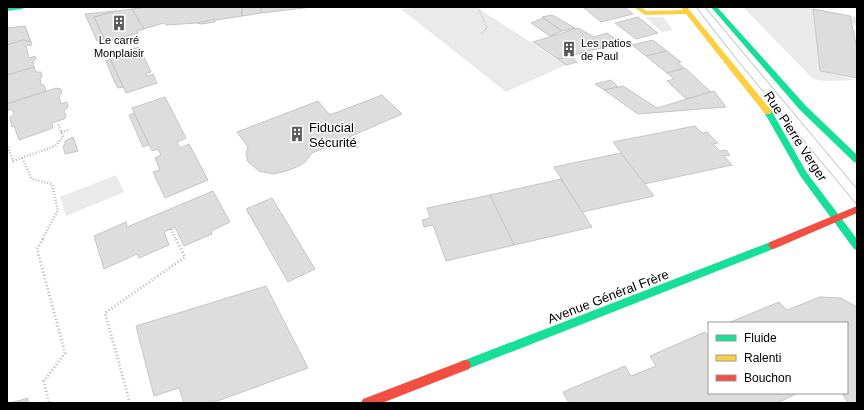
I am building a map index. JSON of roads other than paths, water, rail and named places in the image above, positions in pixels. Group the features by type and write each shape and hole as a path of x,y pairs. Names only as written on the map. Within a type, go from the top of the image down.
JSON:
{"street":[{"path":"7,9 22,7"},
{"name":"Rue Pierre Verger","path":"637,7 645,13 686,10 767,111 804,175 857,246"},
{"name":"Rue Pierre Verger","path":"714,7 803,108 857,160"},
{"name":"Avenue Général Frère","path":"366,403 815,228 836,217 857,209"}],"tram line":[{"path":"696,7 738,61 857,205"},
{"path":"705,7 857,189"}],"place":[{"name":"Le carré Monplaisir","path":"119,23"},
{"name":"Les patios de Paul","path":"569,49"},
{"name":"Fiducial Sécurité","path":"297,134"}]}
